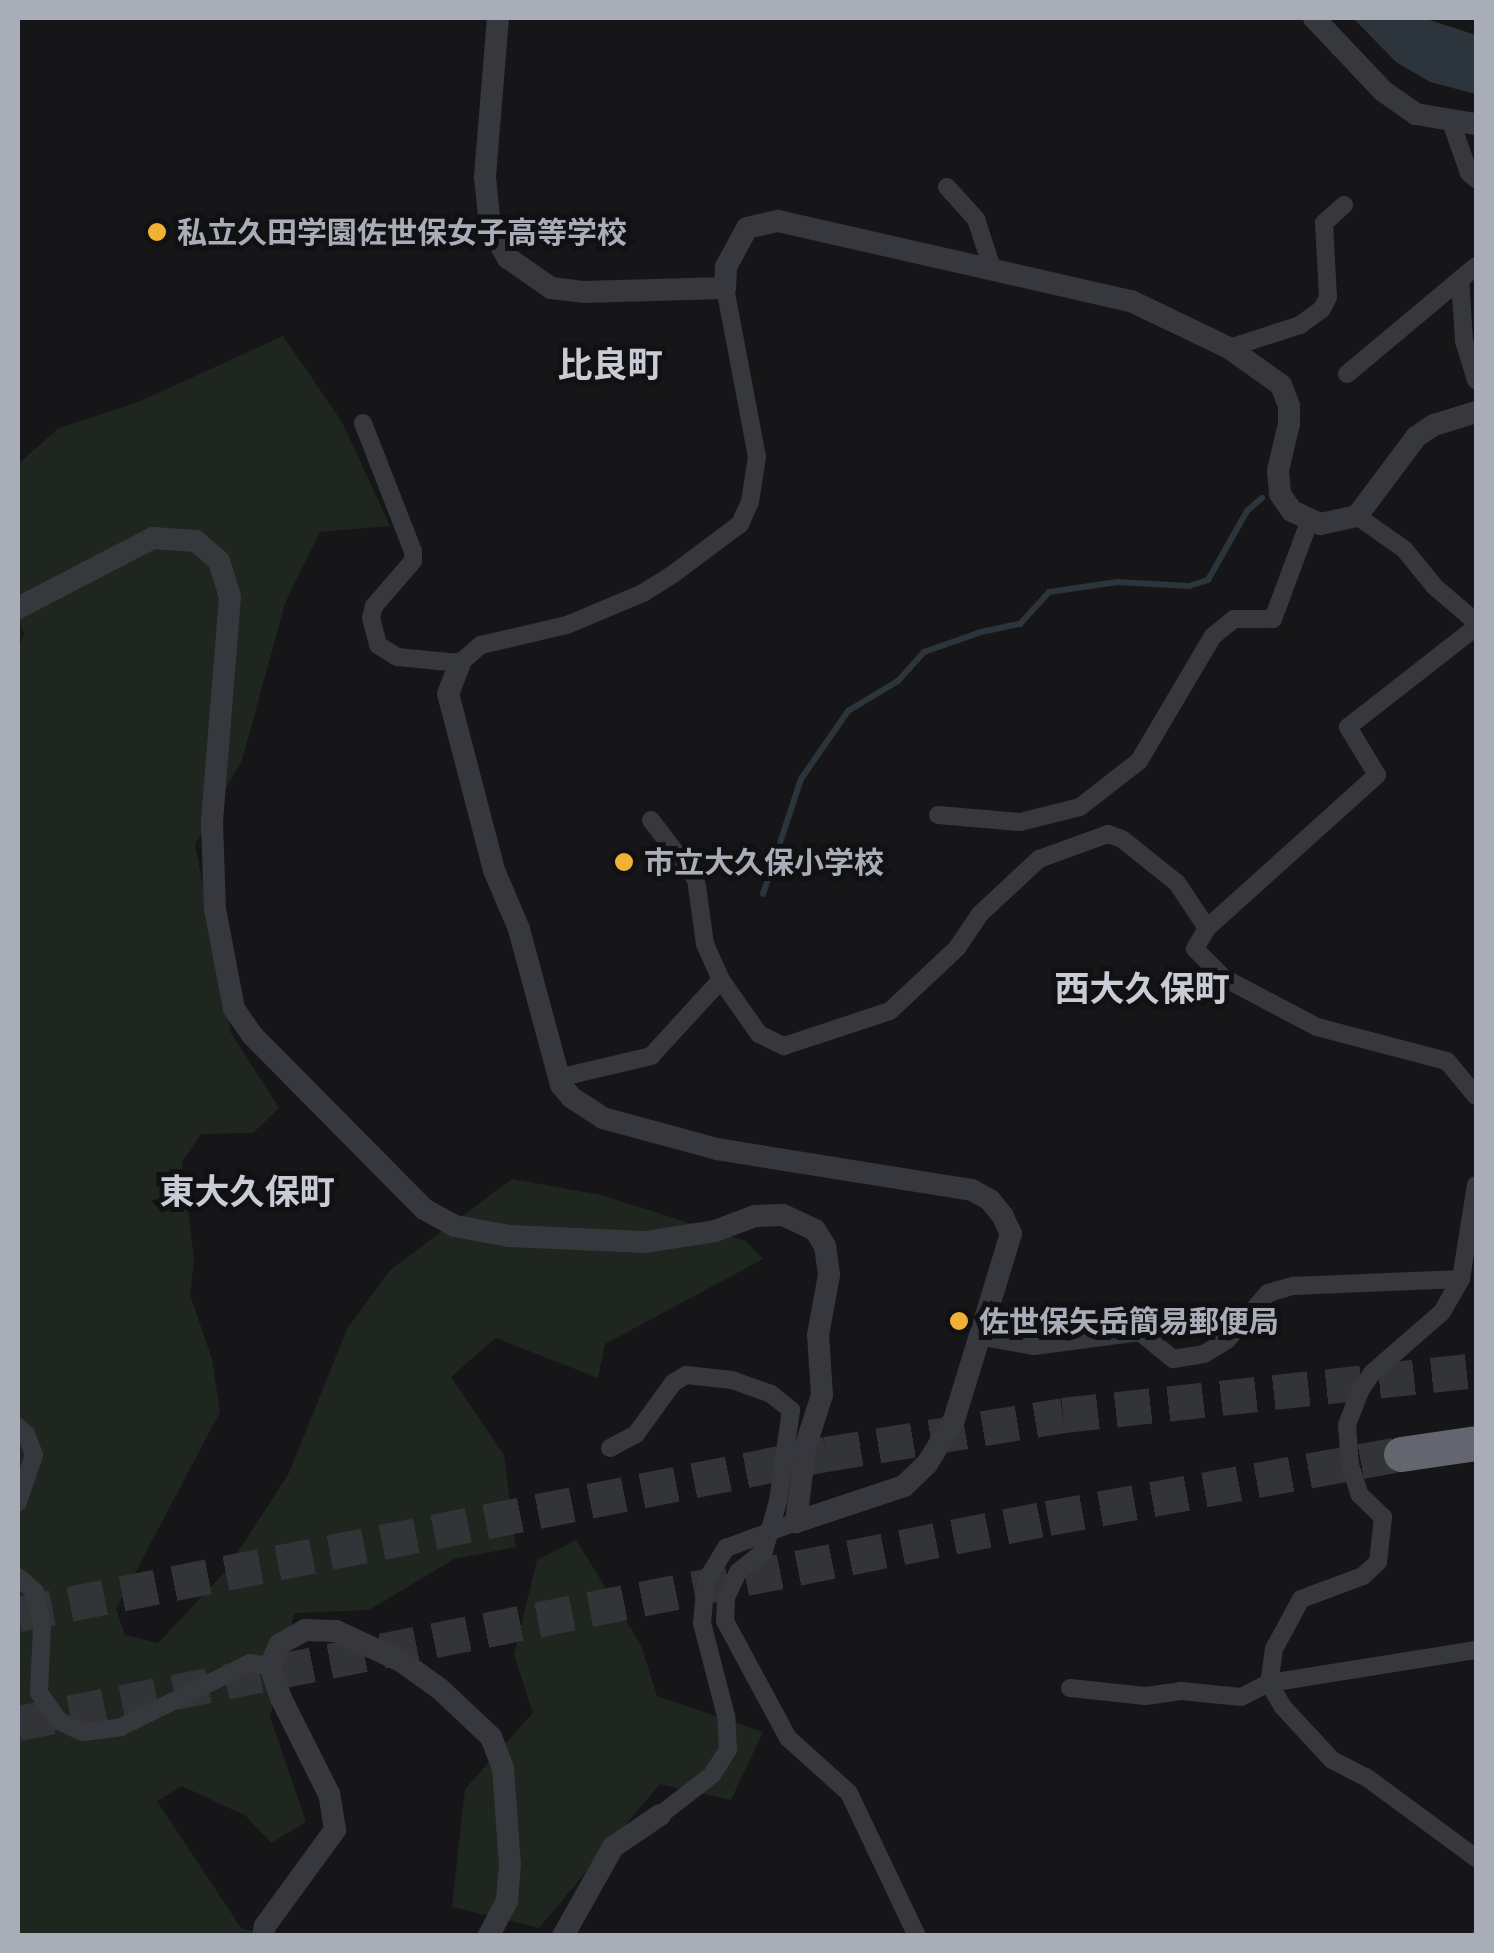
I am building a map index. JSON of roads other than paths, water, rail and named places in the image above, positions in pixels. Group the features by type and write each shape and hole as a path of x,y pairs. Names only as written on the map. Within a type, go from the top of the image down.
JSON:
{"highway":[{"path":"1401,1454 1475,1443"}],"street":[{"path":"498,18 485,177 490,226 508,258 551,288 583,292 725,288"},
{"path":"1314,18 1383,92 1416,114 1476,124"},
{"path":"1451,122 1469,173 1476,179"},
{"path":"947,187 976,219 992,268"},
{"path":"1230,348 1300,325 1322,309 1328,297 1324,223 1344,205"},
{"path":"564,1936 613,1847 712,1775 728,1749 726,1716 702,1623 706,1581 726,1548 904,1486 927,1464 954,1420 1011,1234 990,1200 972,1190 718,1149 603,1118 572,1098 558,1078 519,929 494,870 448,694 460,663 481,646 567,625 643,592 740,524 750,502 757,457 725,288 726,267 734,245 747,228 762,221 1131,301 1230,348 1281,386 1289,424 1278,470 1280,494 1292,511 1309,522 1342,523 1357,516 1416,436 1434,425 1476,412"},
{"path":"1346,374 1476,266"},
{"path":"1460,279 1464,341 1476,380"},
{"path":"363,423 413,562 374,606 371,618 378,645 397,656 460,663"},
{"path":"1357,516 1404,549 1435,587 1476,624 1348,727 1377,775 1206,928 1196,949 1224,978 1317,1027 1447,1062 1476,1096"},
{"path":"938,815 1020,822 1080,807 1139,761 1213,636 1234,619 1273,619 1309,522"},
{"path":"18,608 153,538 196,542 219,561 228,578 230,597 212,823 215,909 234,1010 252,1035 424,1209 455,1226 509,1236 645,1242 715,1231 755,1216 783,1215 815,1230 824,1246 829,1276 818,1335 822,1395 805,1448 796,1522"},
{"path":"651,820 696,879 705,944 721,980 760,1034 784,1046 890,1011 957,948 980,914 1039,859 1108,834 1122,839 1177,883 1206,928"},
{"path":"558,1078 651,1056 721,980"},
{"path":"1476,1185 1461,1279 1442,1312 1372,1373 1360,1390 1348,1425 1350,1464 1360,1495 1384,1516 1378,1562 1363,1576 1302,1599 1274,1649 1269,1683 1283,1707 1332,1760 1366,1777 1476,1858"},
{"path":"982,1337 1034,1346 1140,1332 1173,1359 1204,1354 1227,1340 1268,1293 1292,1286 1461,1279"},
{"path":"610,1448 636,1434 672,1383 686,1375 732,1380 771,1394 791,1410 764,1551 738,1572 726,1598 725,1621 788,1738 849,1793 917,1936"},
{"path":"18,1427 26,1434 34,1455 18,1502"},
{"path":"18,1577 35,1592 42,1626 39,1693 59,1722 84,1732 120,1727 250,1663 270,1666"},
{"path":"263,1936 265,1926 335,1830 329,1794 286,1710 270,1666 280,1644 305,1630 336,1631 400,1660 440,1688 491,1737 503,1768 510,1865 507,1901 488,1936"},
{"path":"1070,1688 1146,1696 1181,1690 1240,1697 1269,1683 1476,1650"}],"waterway":[{"path":"763,894 801,779 848,711 898,681 924,652 981,632 1020,624 1049,592 1117,582 1189,586 1208,580 1247,511 1262,498"},
{"path":"1473,1936 1476,1932"}],"tunnel":[{"path":"18,1614 826,1454 1063,1415 1476,1370"},
{"path":"18,1723 1048,1518 1401,1454"}],"place":[{"name":"私立久田学園佐世保女子高等学校","path":"157,232"},
{"name":"市立大久保小学校","path":"624,862"},
{"name":"佐世保矢岳簡易郵便局","path":"959,1321"}],"district":[{"name":"比良町","path":"610,364"},
{"name":"西大久保町","path":"1142,988"},
{"name":"東大久保町","path":"247,1191"}]}
